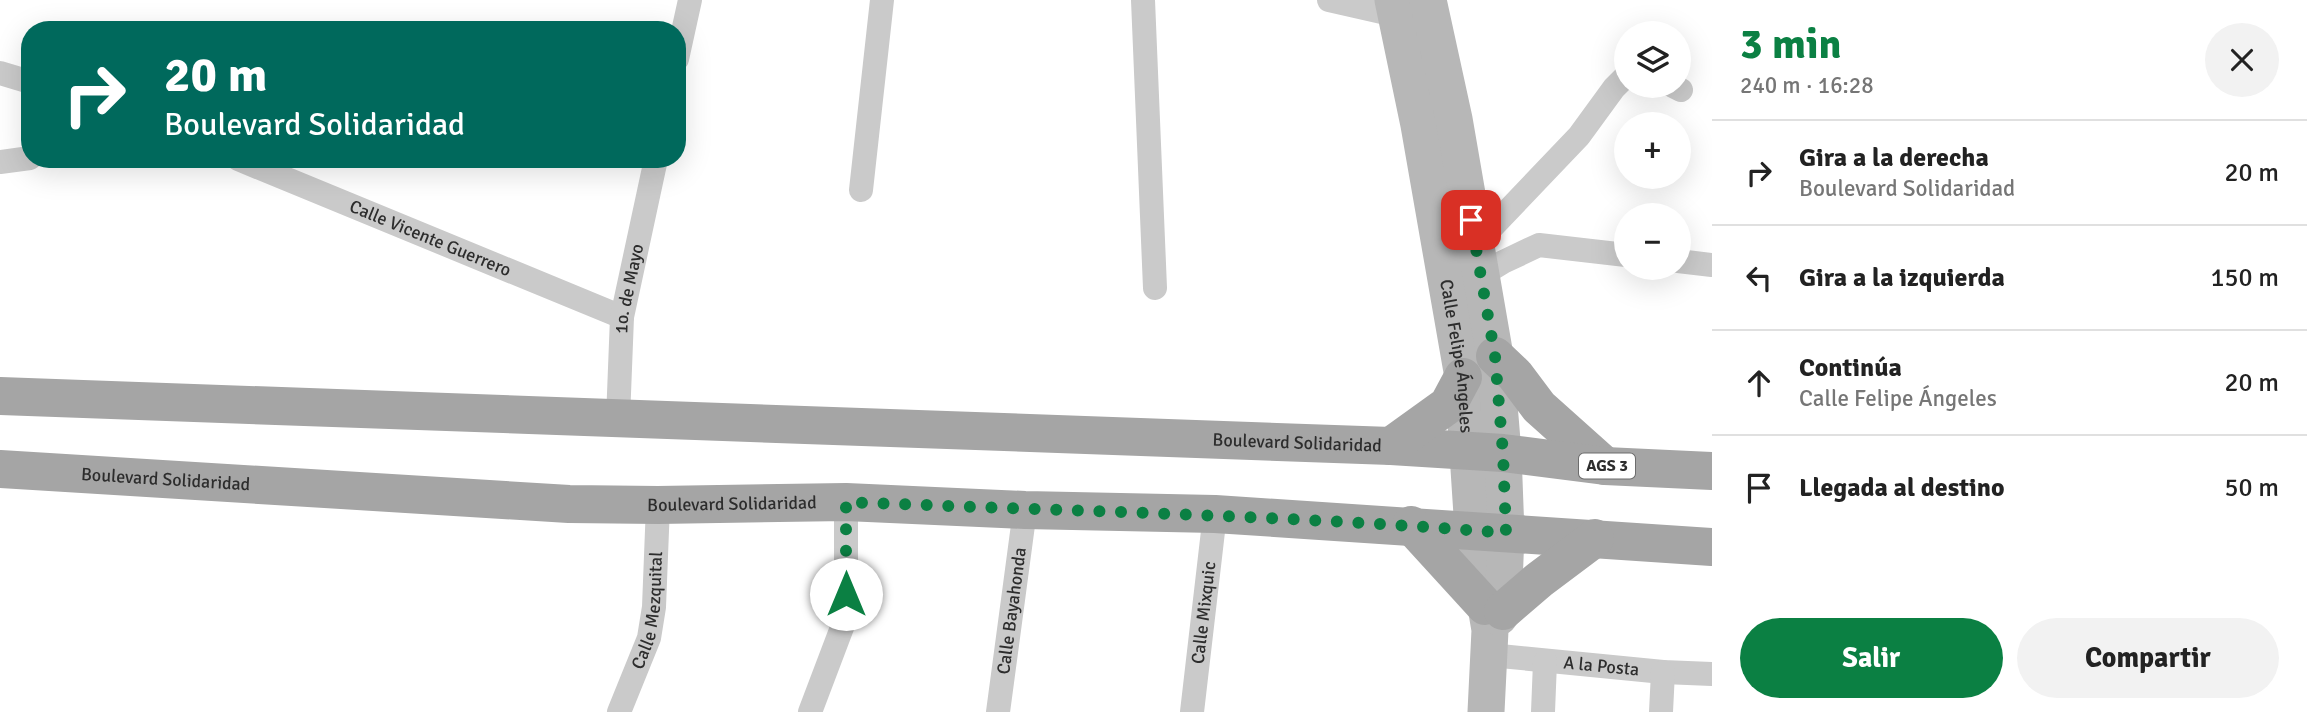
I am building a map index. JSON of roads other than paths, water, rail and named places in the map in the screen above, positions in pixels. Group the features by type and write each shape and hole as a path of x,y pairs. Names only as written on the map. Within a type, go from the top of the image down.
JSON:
{"main road":[{"path":"1495,356 1515,375 1539,407 1605,466"},
{"path":"1391,446 1448,405 1463,377"},
{"name":"Boulevard Solidaridad","path":"0,396 1485,451"},
{"name":"AGS 3","path":"1485,451 1605,466 1712,471"},
{"name":"Boulevard Solidaridad","path":"0,469 569,504 846,502 1026,510 1215,514 1712,547"},
{"path":"1411,525 1492,626 1539,580 1595,538"}],"street":[{"path":"685,21 690,0"},
{"path":"861,190 882,0"},
{"path":"1143,0 1155,288"},
{"name":"Calle Felipe Ángeles","path":"1331,0 1394,7 1419,125 1463,377 1485,451"},
{"name":"Calle Felipe Ángeles","path":"1428,0 1454,119 1495,356 1485,451"},
{"path":"0,73 21,79"},
{"path":"1478,261 1579,136 1614,88"},
{"path":"0,162 21,159"},
{"name":"Calle Vicente Guerrero","path":"260,168 622,317"},
{"name":"1o. de Mayo","path":"618,419 622,317 654,168"},
{"path":"1478,261 1503,262 1539,245 1614,254"},
{"path":"1691,263 1712,265"},
{"path":"1485,451 1492,626 1486,712"},
{"path":"810,712 846,617 846,502"},
{"name":"Calle Mezquital","path":"619,712 649,638 654,607 658,505"},
{"name":"Calle Bayahonda","path":"998,712 1026,510"},
{"name":"Calle Mixquic","path":"1192,712 1215,514"},
{"name":"A la Posta","path":"1492,626 1545,662 1712,674"},
{"path":"1543,712 1545,662"},
{"path":"1661,712 1663,672"}]}
